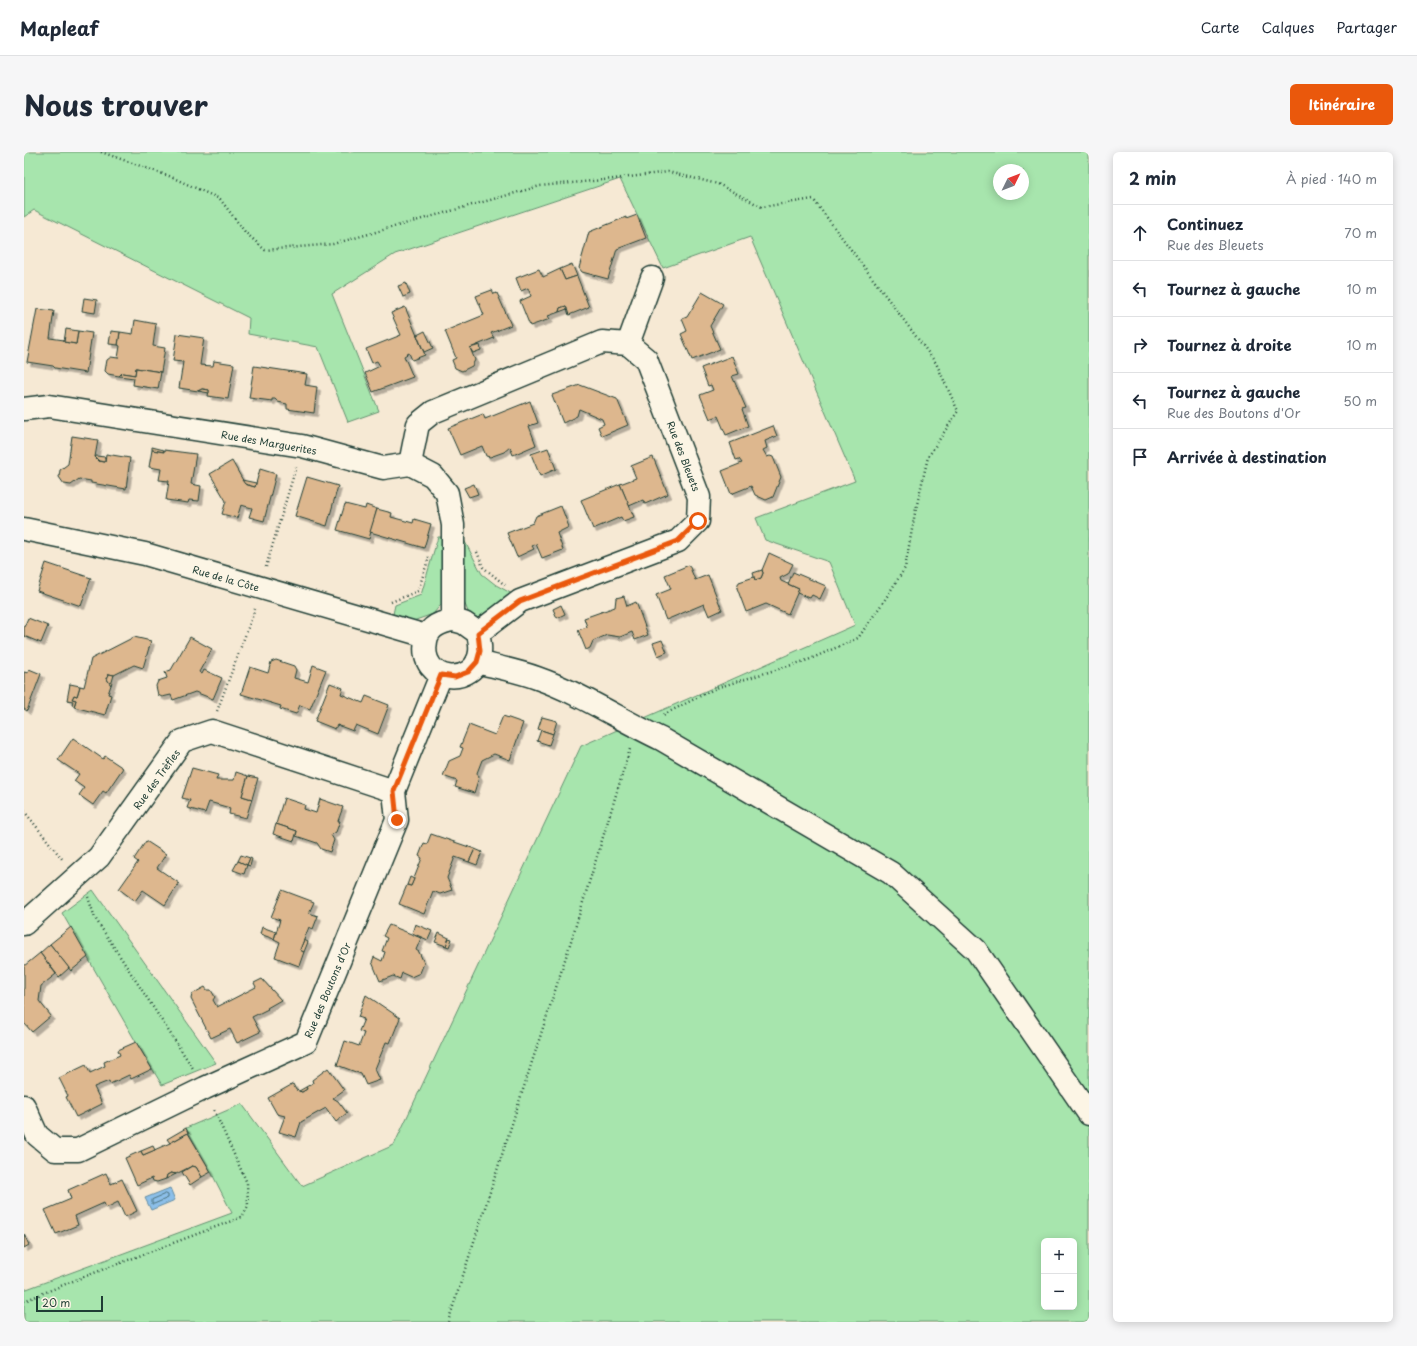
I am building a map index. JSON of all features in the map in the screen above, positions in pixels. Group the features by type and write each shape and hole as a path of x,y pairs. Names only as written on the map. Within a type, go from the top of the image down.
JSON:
{"street":[{"path":"453,620 453,525 447,493 433,476 410,464 418,424 433,412 602,342 628,344 652,278"},
{"name":"Rue des Bleuets","path":"478,633 520,601 678,541 698,521 699,497 646,359 628,344"},
{"name":"Rue des Marguerites","path":"24,409 49,406 302,446 383,468 410,464"},
{"name":"Rue de la Côte","path":"24,529 267,579 426,636"},
{"path":"453,620 464,623 478,633 480,651 477,662 468,672 455,677 441,675 429,665 424,651 426,636 433,628 442,622 453,620"},
{"path":"477,662 536,678 584,698 661,739 891,873 976,950 1089,1114"},
{"name":"Rue des Boutons d'Or","path":"24,1106 37,1136 55,1150 78,1150 205,1088 306,1042 397,820 394,791 441,675"},
{"path":"212,731 394,791"},
{"name":"Rue des Trèfles","path":"24,924 99,857 182,741 212,731"}],"path":[{"path":"102,152 169,176 220,199 245,232 265,250 333,244 540,186 668,172 718,184 762,208 813,199 936,362 958,411 928,457 915,513 905,568 884,602 858,638 808,660 716,688 637,727 572,938 448,1322"},
{"path":"212,731 215,714 267,579 266,568 302,446"},
{"path":"453,525 468,531 483,567 507,586"},
{"path":"384,600 392,602 418,591 430,555"}],"green space":[{"path":"24,152 1089,152 1089,1322 24,1322 24,1290 232,1213 186,1128 242,1104 302,1186 394,1145 581,746 855,625 829,562 765,540 756,518 855,481 750,237 663,268 620,179 395,254 332,294 379,411 348,422 318,347 248,334 249,318 34,210 24,217"},
{"path":"438,537 445,537 444,601 433,614 413,621 393,614 395,605 421,595"},
{"path":"463,538 482,574 496,585 516,596 493,612 479,618 469,614 462,597"},
{"path":"93,890 216,1063 162,1085 62,913"}],"water":[{"path":"170,1188 175,1200 151,1210 145,1198"}],"building":[{"path":"637,215 646,238 617,249 608,279 582,272 579,268 589,232 626,217 626,219"},
{"path":"572,264 577,276 565,280 560,269"},
{"path":"539,269 543,277 560,269 565,280 577,276 589,307 569,315 566,306 560,308 559,312 548,316 550,319 530,326 520,301 531,296 528,288 521,291 516,278"},
{"path":"406,283 410,294 403,297 398,286"},
{"path":"492,290 494,294 497,293 511,325 491,333 494,338 470,348 475,360 472,366 462,371 455,368 452,360 456,358 445,331 484,315 476,296"},
{"path":"702,292 723,304 710,326 720,349 692,360 681,334 687,331 682,319 687,317"},
{"path":"84,298 97,300 95,313 82,311"},
{"path":"566,306 567,309 559,312 560,308"},
{"path":"405,307 425,355 412,360 409,353 404,356 413,377 373,392 365,373 380,366 377,361 372,363 366,349 401,335 391,313"},
{"path":"37,309 54,311 50,338 76,344 78,331 92,333 86,373 27,362"},
{"path":"135,320 156,324 153,346 165,348 161,372 136,368 135,375 122,373 119,376 108,374 105,371 107,360 111,357 118,358 120,332 133,334"},
{"path":"66,329 78,331 76,344 64,342"},
{"path":"111,331 120,332 118,345 109,344"},
{"path":"425,331 433,348 424,352 417,335"},
{"path":"177,334 204,338 200,365 213,366 214,361 234,364 228,399 208,396 209,390 202,389 198,391 179,388 183,362 173,361"},
{"path":"480,345 481,350 473,353 470,348"},
{"path":"732,356 739,374 732,376 746,408 742,409 748,426 726,435 718,416 710,419 700,395 713,390 711,385 708,386 701,368"},
{"path":"254,366 307,374 305,385 317,387 314,413 287,409 287,404 278,402 275,399 272,399 272,401 249,398"},
{"path":"136,368 161,372 158,389 133,385 134,378 119,376 122,373 135,375"},
{"path":"580,385 617,399 628,425 602,436 598,427 604,424 602,419 579,409 577,416 563,423 552,395"},
{"path":"202,389 209,390 209,393 198,391"},
{"path":"530,401 538,423 529,426 536,445 513,455 510,447 504,452 490,457 486,456 482,446 460,455 448,428 483,414 485,419"},
{"path":"773,426 777,436 765,441 767,448 763,450 767,457 773,457 781,477 773,497 766,500 755,495 751,486 731,494 722,471 742,463 739,459 736,460 730,443"},
{"path":"72,436 98,440 95,457 99,461 105,462 106,454 130,458 126,489 91,483 91,481 79,479 71,485 64,484 59,477 60,470 68,464"},
{"path":"152,447 164,450 164,452 152,450"},
{"path":"548,448 556,469 540,476 531,454"},
{"path":"152,450 196,454 191,484 201,486 199,501 189,500 188,503 166,500 169,481 159,480 161,469 149,467"},
{"path":"95,457 105,457 105,462 99,461"},
{"path":"653,457 668,494 645,504 643,500 629,506 620,484 636,478 631,466"},
{"path":"232,461 245,484 255,487 260,469 276,474 264,521 249,517 252,508 241,505 237,518 222,514 226,501 210,474"},
{"path":"307,477 338,486 327,526 295,516"},
{"path":"242,480 256,483 255,487 245,484"},
{"path":"474,484 478,494 469,497 464,488"},
{"path":"620,484 634,517 623,521 621,517 593,529 581,500"},
{"path":"345,504 365,509 366,505 377,509 369,539 337,530"},
{"path":"561,506 569,527 557,533 563,550 542,558 536,544 532,546 534,549 517,557 507,533 533,523 536,516"},
{"path":"377,509 392,513 391,517 413,523 414,519 431,524 424,548 370,532"},
{"path":"769,553 793,564 788,574 780,578 781,581 799,589 788,614 766,604 746,612 737,588 739,582 754,577 755,580 761,578 763,573 762,570"},
{"path":"46,563 91,578 81,606 37,591"},
{"path":"689,565 695,580 708,575 722,610 709,616 704,604 666,620 656,595 671,589 665,575"},
{"path":"762,570 763,573 761,578 755,580 753,573"},
{"path":"793,572 826,586 820,599 812,595 810,598 797,593 799,589 788,584"},
{"path":"624,596 627,606 636,602 648,635 635,640 632,632 620,637 607,635 593,641 590,648 586,650 578,630 587,627 584,618 615,607 616,598"},
{"path":"561,605 565,614 557,618 553,609"},
{"path":"28,618 48,626 41,643 24,636 24,627"},
{"path":"134,637 151,641 143,668 134,665 114,675 109,674 107,679 111,685 108,694 111,695 105,715 74,707 76,700 72,699 74,695 77,696 80,686 84,687 91,659"},
{"path":"190,637 212,649 199,672 202,674 204,670 222,678 213,699 195,692 173,700 171,695 162,697 158,695 156,686 158,681 167,678 165,672 171,670"},
{"path":"662,640 667,652 658,656 653,643"},
{"path":"276,660 294,666 296,670 294,678 308,682 313,665 326,670 310,709 300,705 296,714 280,709 281,706 241,694 250,667 268,673 271,662"},
{"path":"29,669 41,674 27,711 24,709 24,672 28,673"},
{"path":"109,674 114,675 111,685 107,679"},
{"path":"330,683 343,688 341,694 363,703 366,696 389,705 378,734 356,725 353,731 337,725 335,729 315,721"},
{"path":"70,684 80,686 77,696 74,695 72,699 76,700 74,706 72,705 73,701 67,700"},
{"path":"503,716 523,723 510,760 494,754 482,760 477,773 479,777 474,793 455,787 457,781 443,776 449,761 460,756 463,748 460,747 469,725 495,735"},
{"path":"542,717 557,721 553,734 538,729"},
{"path":"541,730 553,734 549,745 537,741"},
{"path":"73,738 103,759 105,756 123,768 106,793 103,791 93,805 79,795 84,788 74,781 79,774 58,760"},
{"path":"192,768 218,775 216,780 234,780 236,772 248,776 242,796 252,799 246,818 229,814 230,808 209,802 205,813 187,808 190,800 182,798"},
{"path":"248,776 258,778 252,799 242,796"},
{"path":"284,798 305,805 304,809 316,813 320,799 343,807 336,832 331,835 334,840 330,852 321,849 317,843 296,836 297,831 276,824"},
{"path":"276,824 297,831 294,841 273,834"},
{"path":"431,834 475,849 469,862 455,857 447,878 452,890 440,894 433,891 424,914 399,904 407,885 411,886 422,858 419,856 424,843 427,844"},
{"path":"146,841 166,854 157,868 179,883 165,905 143,890 135,901 119,889 138,862 134,859"},
{"path":"475,849 482,852 477,865 469,862"},
{"path":"241,855 250,858 247,865 238,861"},
{"path":"250,858 252,859 250,866 247,865"},
{"path":"238,861 247,865 244,874 233,870"},
{"path":"410,877 414,879 411,886 407,885"},
{"path":"282,890 314,902 309,913 318,916 313,929 309,927 300,950 304,952 299,966 275,957 280,942 274,939 280,920 271,917"},
{"path":"415,924 432,931 428,940 412,933"},
{"path":"389,925 421,938 416,950 419,952 424,963 420,973 411,977 402,973 400,979 393,976 380,981 372,962 374,957 382,961 385,952 382,951 387,938 383,936"},
{"path":"71,927 88,957 71,971 50,944"},
{"path":"262,927 276,932 274,939 260,934"},
{"path":"439,933 449,938 446,946 435,942"},
{"path":"449,938 452,939 449,947 446,946"},
{"path":"304,940 308,942 304,952 300,950"},
{"path":"50,944 69,968 59,977 40,953"},
{"path":"40,953 56,974 41,986 39,1001 51,1016 32,1032 24,1023 24,966"},
{"path":"262,979 281,1000 252,1017 260,1032 237,1043 230,1029 211,1038 191,999 192,994 205,987 207,990 211,990 215,997 213,1000 217,1007 256,987 254,983"},
{"path":"366,995 400,1018 390,1043 386,1042 375,1069 380,1080 366,1085 361,1074 337,1065 345,1041 359,1046 364,1033 359,1031 364,1019 358,1017"},
{"path":"136,1042 152,1069 131,1079 129,1075 110,1084 109,1081 94,1087 102,1104 76,1117 59,1078 86,1065 90,1073 105,1066 104,1062 120,1055 118,1050"},
{"path":"328,1068 344,1090 333,1098 338,1101 347,1113 336,1122 326,1108 301,1122 296,1137 279,1132 285,1116 277,1114 268,1098 293,1084 296,1090 302,1092 307,1089 306,1087 313,1083 312,1080"},
{"path":"306,1087 307,1089 302,1092 299,1091"},
{"path":"186,1128 188,1133 170,1143 167,1139"},
{"path":"188,1133 211,1172 202,1177 196,1167 192,1166 176,1174 171,1173 167,1175 166,1179 157,1182 153,1181 152,1178 137,1185 125,1158 141,1151 143,1155"},
{"path":"153,1146 155,1150 143,1155 141,1151"},
{"path":"192,1166 196,1167 202,1177 190,1185 182,1172"},
{"path":"106,1173 111,1184 122,1179 137,1211 125,1217 118,1202 106,1208 104,1203 75,1216 78,1225 56,1234 45,1210 71,1199 68,1190"},
{"path":"171,1173 176,1174 166,1179 167,1175"},
{"path":"24,1234 29,1245 24,1248"}],"route":[{"path":"397,820 394,791 441,675 455,677 468,672 477,662 480,651 478,633 520,601 540,592 678,541 698,521"}]}
